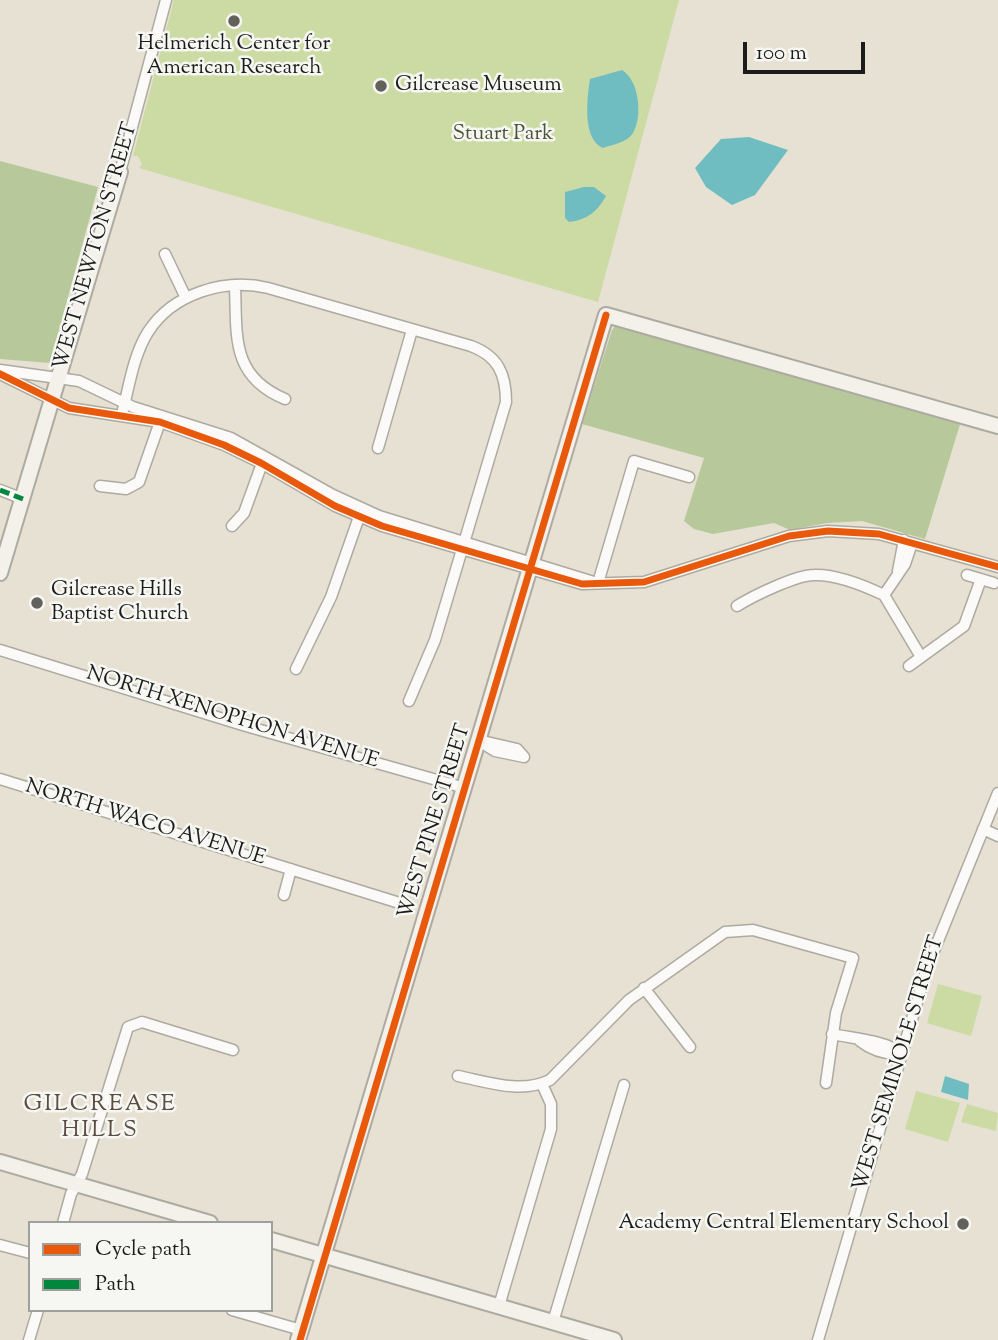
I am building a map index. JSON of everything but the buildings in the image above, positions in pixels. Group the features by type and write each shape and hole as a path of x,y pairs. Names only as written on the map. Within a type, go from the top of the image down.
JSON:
{"street":[{"name":"WEST NEWTON STREET","path":"0,573 120,172 166,0"},
{"path":"165,254 186,298"},
{"path":"235,285 238,340 244,367 266,391 285,399"},
{"path":"121,414 137,356 148,333 164,313 186,298 235,285 268,288 480,349 501,367 506,386 506,402 428,659 409,701"},
{"name":"WEST PINE STREET","path":"300,1335 606,315 998,426"},
{"path":"378,449 412,330"},
{"path":"0,372 60,376 98,388 161,419"},
{"path":"0,372 69,408 161,419 217,432 360,513 582,584 644,582 810,532 853,531 908,541 998,567"},
{"path":"100,486 126,489 139,482 161,419"},
{"path":"232,526 244,513 263,459"},
{"path":"598,583 634,461 689,477"},
{"path":"0,490 23,499"},
{"path":"296,669 331,597 360,513"},
{"path":"884,595 905,564 908,541"},
{"path":"737,606 811,575 884,595 921,657"},
{"path":"967,575 994,583"},
{"path":"909,666 967,622 981,579"},
{"name":"NORTH XENOPHON AVENUE","path":"0,650 246,726 465,788"},
{"name":"NORTH WACO AVENUE","path":"0,779 406,905"},
{"name":"WEST SEMINOLE STREET","path":"818,1340 938,937 998,793"},
{"path":"983,829 998,836"},
{"name":"NORTH WACO AVENUE","path":"284,895 291,869"},
{"path":"458,1076 518,1087 542,1084 561,1072 619,1009 644,988 716,935 739,929 853,958 832,1034 826,1083"},
{"path":"644,988 690,1047"},
{"path":"64,1221 90,1149 122,1040 133,1024 142,1023 233,1050"},
{"path":"832,1034 859,1041 870,1049 890,1055 902,1053"},
{"path":"499,1307 551,1129 551,1104 542,1084"},
{"path":"553,1322 624,1085"},
{"path":"0,1162 203,1221"},
{"path":"273,1241 614,1340"},
{"path":"0,1245 28,1252"},
{"path":"29,1340 37,1312"},
{"path":"237,1312 300,1335"}],"green space":[{"name":"Stuart Park","path":"174,0 679,0 598,302 139,168 142,164 138,156 133,156"},
{"path":"0,161 98,187 50,363 0,359"},
{"path":"617,324 961,421 925,539 862,521 827,523 790,530 774,523 713,534 694,529 684,521 704,458 582,424 612,330"},
{"path":"938,984 982,996 971,1036 927,1023"},
{"path":"916,1091 960,1103 948,1142 905,1129"},
{"path":"967,1104 998,1113 996,1131 961,1122"}],"water":[{"path":"622,70 636,90 636,126 627,139 603,148 596,143 589,127 587,107 590,79"},
{"path":"749,137 788,150 755,195 732,205 706,187 695,168 721,139"},
{"path":"594,187 606,196 591,214 569,222 565,218 565,192"},
{"path":"945,1076 969,1084 968,1100 941,1092"}],"marked path":[{"path":"0,490 23,499"}],"cycle path":[{"path":"300,1340 606,315"},
{"path":"0,374 69,408 160,422 224,445 335,506 382,526 582,584 644,582 789,536 828,531 879,534 998,567"}],"place":[{"name":"Helmerich Center for American Research","path":"234,21"},
{"name":"Gilcrease Museum","path":"381,86"},
{"name":"Gilcrease Hills Baptist Church","path":"37,603"},
{"name":"Academy Central Elementary School","path":"963,1224"}],"district":[{"name":"GILCREASE HILLS","path":"100,1119"}]}
